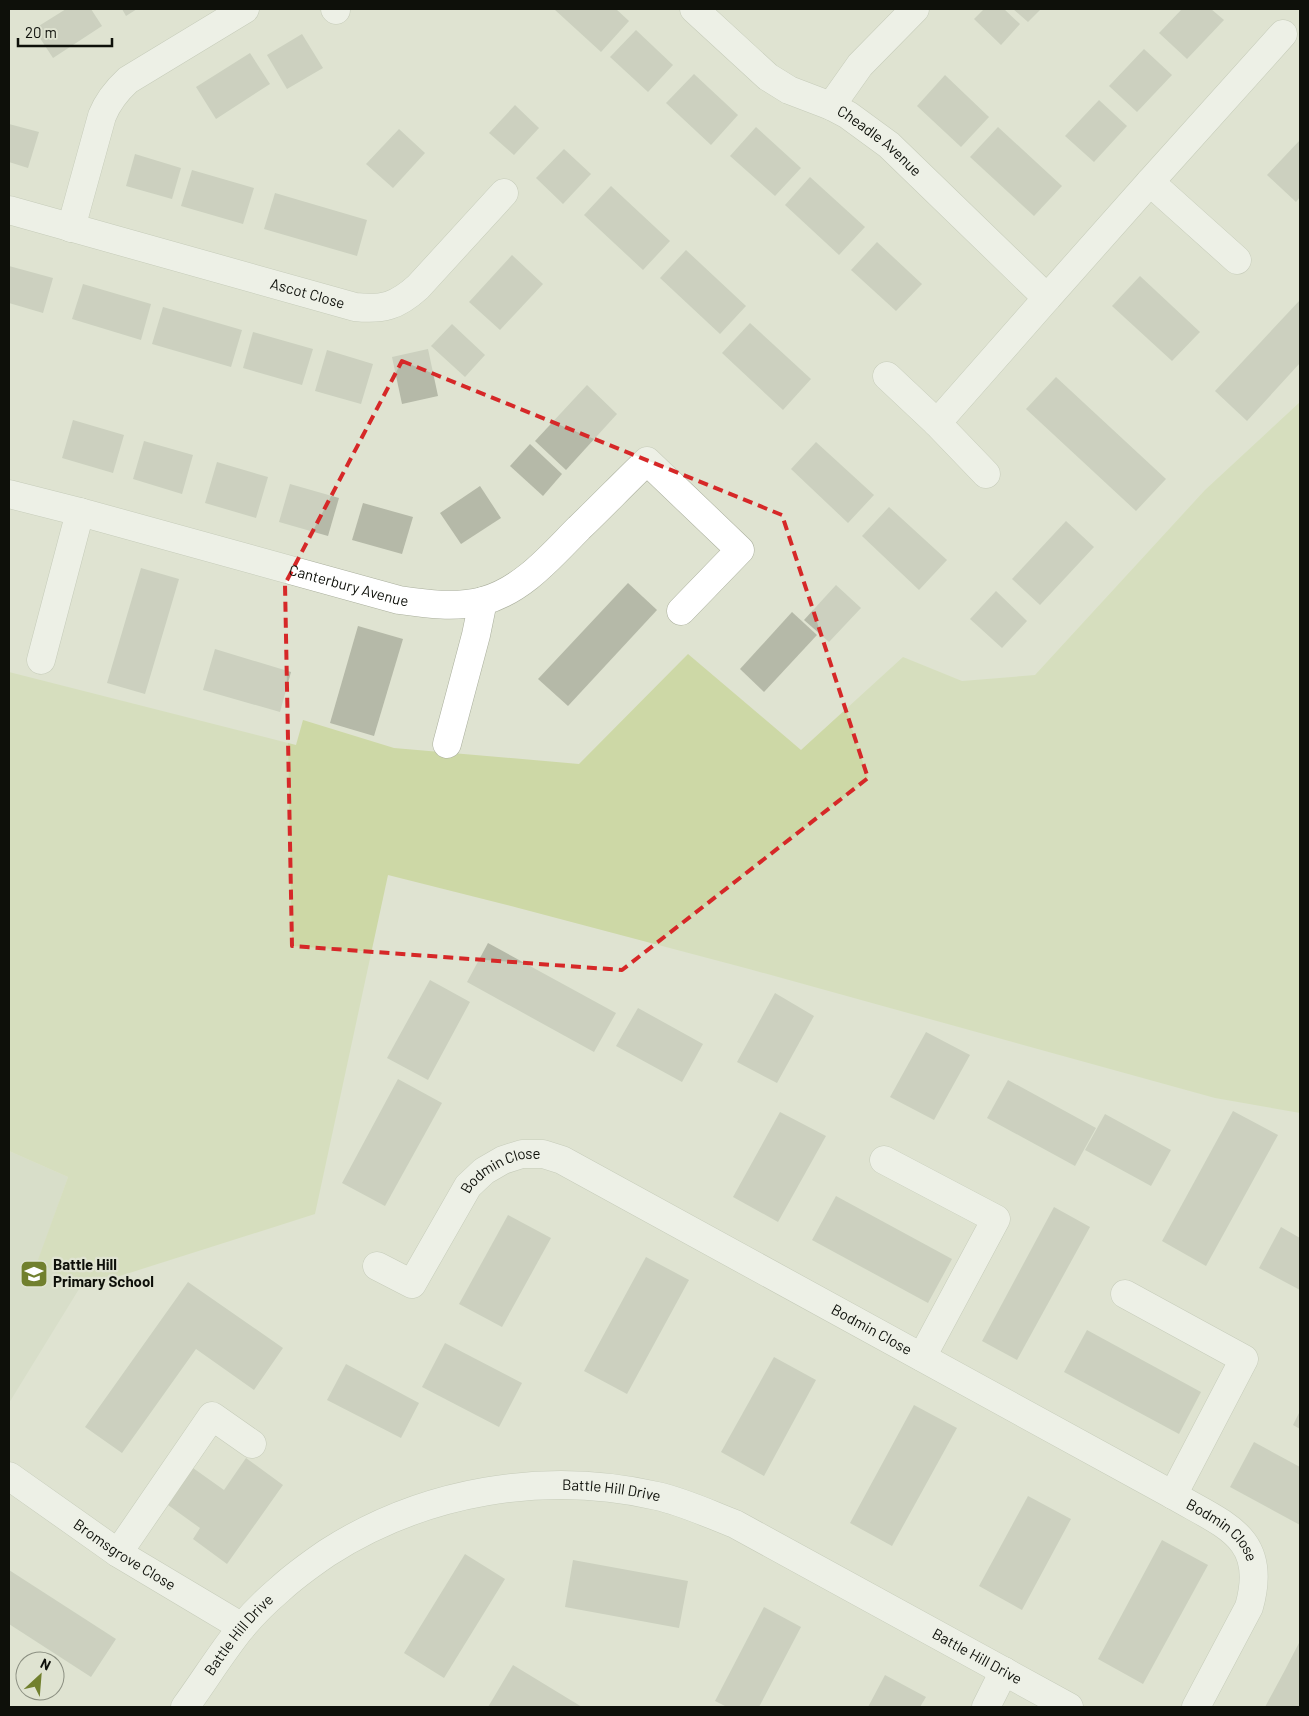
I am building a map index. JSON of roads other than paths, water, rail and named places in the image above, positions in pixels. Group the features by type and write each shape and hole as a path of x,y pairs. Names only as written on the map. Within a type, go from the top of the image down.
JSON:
{"street":[{"path":"71,228 102,116 116,91 128,80 245,9"},
{"name":"Cheadle Avenue","path":"694,9 768,77 789,90 831,106 866,127 889,145 1047,298"},
{"path":"831,106 860,65 915,9"},
{"path":"937,423 1283,34"},
{"path":"1150,182 1237,260"},
{"name":"Ascot Close","path":"9,210 355,307 372,309 390,306 406,298 504,193"},
{"path":"887,376 937,423 986,474"},
{"name":"Canterbury Avenue","path":"9,494 399,600 456,605 483,601 503,593 525,580 647,461 740,550 681,611"},
{"path":"41,660 80,512"},
{"path":"447,744 476,635 483,601"},
{"name":"Bodmin Close","path":"377,1266 412,1284 468,1186 484,1171 503,1160 522,1154 543,1154 562,1160 1173,1495 1224,1525 1241,1538 1251,1555 1255,1570 1254,1589 1249,1607 1196,1707"},
{"path":"884,1160 996,1219 922,1356"},
{"path":"1125,1294 1244,1359 1173,1495"},
{"path":"118,1553 212,1416 252,1444"},
{"name":"Bromsgrove Close","path":"9,1476 118,1553 242,1627"},
{"name":"Battle Hill Drive","path":"185,1707 242,1627 280,1589 311,1564 349,1539 411,1511 449,1499 509,1488 573,1485 608,1487 657,1496 699,1509 735,1524 1069,1707"},
{"path":"986,1707 1004,1671"}],"place":[{"name":"Battle Hill Primary School","path":"34,1274"}]}
